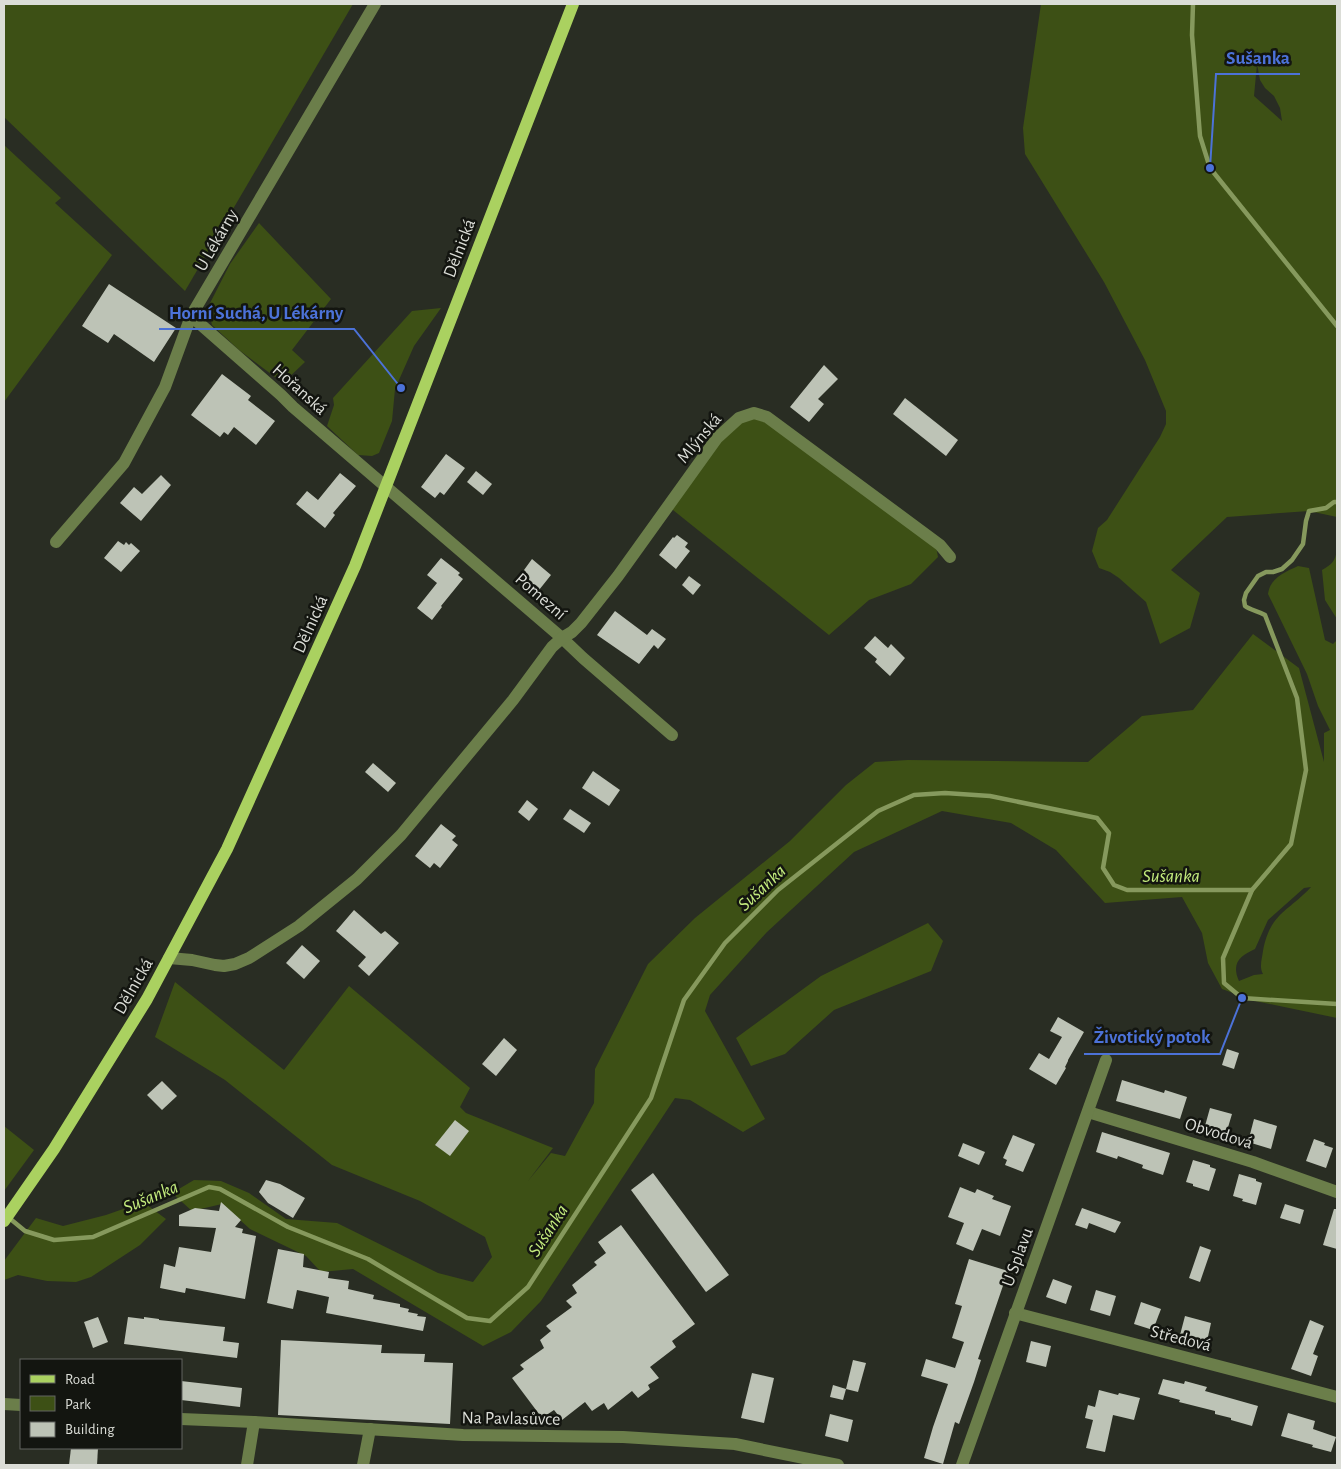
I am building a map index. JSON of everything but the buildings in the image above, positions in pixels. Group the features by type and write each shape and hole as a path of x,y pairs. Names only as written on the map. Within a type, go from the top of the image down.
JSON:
{"main road":[{"name":"Dělnická","path":"4,1221 54,1149 147,1000 227,849 351,575 572,4"}],"street":[{"name":"U Lékárny","path":"56,542 124,463 165,387 191,316 375,4"},
{"name":"Hořanská","path":"191,316 293,407 386,486"},
{"name":"Mlýnská","path":"169,958 224,966 250,958 291,931 357,879 401,834 513,700 552,647 581,623 618,576 717,438 739,418 754,413 768,417 940,545 950,557"},
{"name":"Pomezní","path":"386,486 672,734"},
{"name":"U Splavu","path":"962,1465 1106,1060"},
{"name":"Obvodová","path":"1088,1112 1253,1162 1337,1192"},
{"name":"Středová","path":"1015,1313 1337,1398"},
{"path":"4,1404 20,1405"},
{"name":"Na Pavlasůvce","path":"182,1419 462,1435 623,1437 735,1444 838,1465"},
{"path":"246,1465 254,1422"},
{"path":"363,1465 370,1429"}],"green space":[{"path":"4,4 353,4 185,291 4,117"},
{"path":"1041,4 1337,4 1337,517 1309,511 1227,517 1171,570 1200,593 1190,628 1160,644 1146,602 1119,578 1099,568 1092,551 1098,528 1107,520 1160,437 1166,424 1166,411 1145,360 1104,282 1025,154 1023,128","holes":["1257,64 1260,80 1265,88 1274,96 1280,108 1282,121 1254,96"]},
{"path":"4,145 61,198 55,203 112,255 4,402"},
{"path":"259,223 331,299 292,350 305,362 283,383 239,350 212,325 208,307 230,264"},
{"path":"441,308 414,346 395,389 392,421 379,453 372,456 358,455 327,426 334,405 333,398 412,311"},
{"path":"754,413 935,541 938,557 911,584 869,600 829,635 668,506 717,438"},
{"path":"1337,550 1337,619 1325,600 1322,570 1332,562"},
{"path":"1298,566 1309,568 1325,640 1333,644 1337,640 1337,1018 1255,1001 1222,989 1208,963 1202,933 1182,897 1105,903 1056,850 1011,823 942,811 854,852 767,932 710,995 705,1011 765,1119 743,1132 690,1100 675,1098 541,1301 511,1332 483,1346 353,1269 321,1272 306,1256 250,1229 222,1204 192,1211 172,1193 194,1180 221,1181 249,1193 286,1219 337,1223 438,1273 473,1282 492,1257 485,1237 420,1201 332,1165 225,1080 155,1037 175,982 284,1070 349,986 470,1088 460,1107 466,1113 553,1148 528,1181 551,1153 565,1156 594,1103 595,1069 648,964 695,918 790,841 846,785 875,762 908,760 1088,762 1142,716 1193,710 1253,634 1299,668 1324,762 1324,733 1330,730 1318,706 1307,674 1268,594 1269,588 1275,580 1283,573","holes":["1311,887 1281,914 1270,928 1263,951 1261,969 1263,974 1254,975 1239,981 1236,969 1238,961 1245,954 1255,949 1268,920 1304,888"]},
{"path":"928,923 943,941 931,971 834,1010 785,1054 751,1066 736,1038 821,976"},
{"path":"4,1126 34,1150 4,1191"},
{"path":"143,1202 166,1219 140,1245 91,1277 76,1282 47,1281 18,1275 4,1280 4,1261 36,1218 63,1226 106,1215"}],"waterway":[{"name":"Sušanka","path":"1193,4 1192,35 1200,136 1210,168 1337,326"},
{"name":"Sušanka","path":"8,1217 25,1231 54,1240 93,1237 209,1187 220,1189 288,1227 368,1259 467,1318 490,1321 528,1287 651,1098 684,1000 725,943 778,890 878,811 914,795 945,793 990,796 1097,818 1109,833 1103,868 1114,885 1127,890 1252,890 1291,844 1306,770 1297,698 1265,615 1249,609 1245,606 1244,600 1246,593 1258,576 1266,572 1282,569 1292,560 1303,544 1309,511 1326,508 1337,502"},
{"path":"1252,890 1223,958 1224,983 1242,998 1337,1004"}],"place":[{"name":"Sušanka","path":"1210,168"},
{"name":"Horní Suchá, U Lékárny","path":"401,388"},
{"name":"Životický potok","path":"1242,998"}]}
